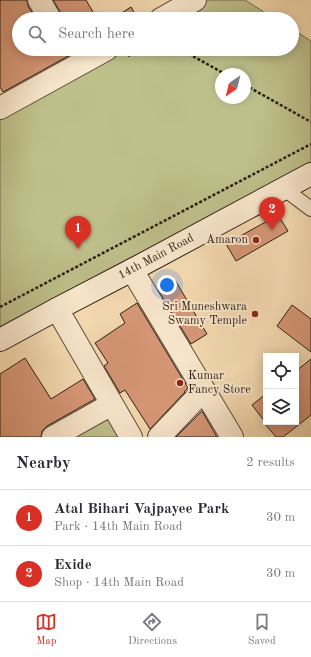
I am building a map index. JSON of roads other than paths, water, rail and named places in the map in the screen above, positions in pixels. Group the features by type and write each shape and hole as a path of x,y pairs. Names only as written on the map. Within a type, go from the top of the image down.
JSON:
{"street":[{"path":"39,0 46,12"},
{"path":"161,12 195,0"},
{"path":"0,107 73,57"},
{"name":"14th Main Road","path":"0,340 311,174"},
{"path":"132,270 232,437"},
{"path":"57,309 131,437"},
{"path":"159,437 204,390"},
{"path":"54,437 112,404"}],"lane":[{"path":"283,188 311,209"}],"place":[{"name":"Exide","path":"272,230"},
{"name":"Amaron","path":"256,240"},
{"name":"Atal Bihari Vajpayee Park","path":"78,249"},
{"name":"Sri Muneshwara Swamy Temple","path":"255,314"},
{"name":"Kumar Fancy Store","path":"180,383"}]}
